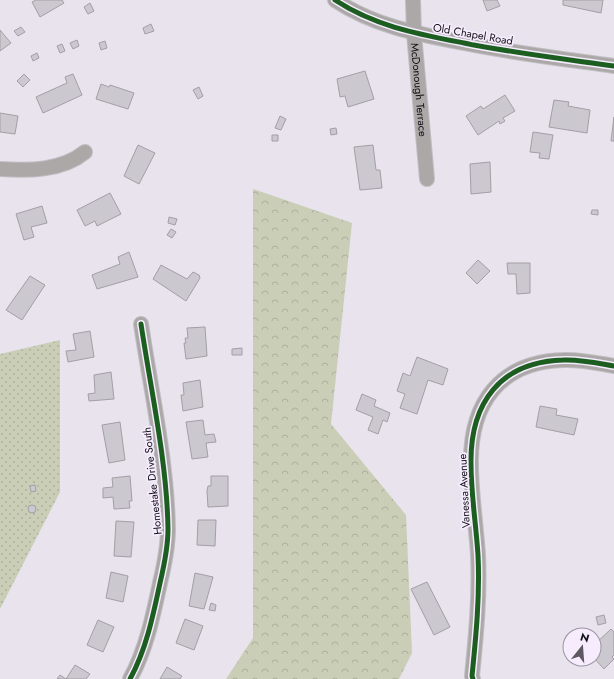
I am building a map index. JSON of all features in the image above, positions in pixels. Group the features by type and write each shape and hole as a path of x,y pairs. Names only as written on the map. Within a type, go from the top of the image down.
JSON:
{"street":[{"name":"Old Chapel Road","path":"335,0 353,12 370,20 414,34 488,48 614,66"},
{"name":"McDonough Terrace","path":"413,0 414,34 427,180"},
{"path":"0,169 19,171 59,165 72,160 85,152"},
{"name":"Homestake Drive South","path":"130,679 151,625 164,566 168,530 164,474 141,324"},
{"name":"Vanessa Avenue","path":"474,679 472,676 477,621 478,556 471,464 474,428 484,401 490,391 507,376 531,365 564,360 614,366"}],"green space":[{"path":"253,189 352,223 331,424 406,515 412,653 399,679 226,679 253,638"},
{"path":"60,340 60,492 0,609 0,354"}],"building":[{"path":"36,0 62,0 64,3 40,17 32,2"},
{"path":"483,0 497,0 500,6 487,11"},
{"path":"563,0 603,0 601,13 563,5"},
{"path":"90,3 94,11 88,14 84,7"},
{"path":"151,24 154,31 145,34 143,28"},
{"path":"21,27 25,32 18,36 14,31"},
{"path":"0,30 11,43 0,51"},
{"path":"77,40 79,46 73,49 70,43"},
{"path":"105,41 107,48 101,50 99,43"},
{"path":"62,44 65,51 60,53 57,46"},
{"path":"37,53 39,58 33,61 31,56"},
{"path":"365,71 374,99 348,107 345,96 340,97 337,79"},
{"path":"24,74 30,80 23,87 17,81"},
{"path":"73,74 82,95 43,113 36,97 67,83 65,77"},
{"path":"101,84 109,87 110,85 134,93 128,109 96,99"},
{"path":"199,87 203,96 198,99 193,90"},
{"path":"505,95 515,111 503,118 505,121 500,124 499,121 478,135 466,116 481,106 483,109"},
{"path":"554,100 569,102 568,106 590,110 587,133 549,127"},
{"path":"0,113 18,116 15,134 0,132"},
{"path":"280,116 286,119 281,130 275,128"},
{"path":"614,117 614,141 611,141"},
{"path":"336,128 337,134 331,135 330,129"},
{"path":"533,132 553,135 549,159 539,158 540,153 530,152"},
{"path":"272,135 278,135 278,141 272,141"},
{"path":"138,145 155,153 139,184 124,176"},
{"path":"373,145 376,170 380,170 382,188 360,190 354,147"},
{"path":"490,162 491,192 471,194 470,164"},
{"path":"110,193 121,214 97,226 95,221 85,226 77,210"},
{"path":"42,206 47,223 31,227 34,237 24,240 16,214"},
{"path":"592,210 598,210 598,215 591,214"},
{"path":"169,217 177,219 175,225 168,223"},
{"path":"171,229 176,232 172,238 167,235"},
{"path":"129,252 138,277 97,289 92,275 120,264 118,257"},
{"path":"478,260 490,271 477,284 466,273"},
{"path":"507,263 530,263 530,293 517,294 516,274 508,274"},
{"path":"161,265 187,279 193,272 199,275 200,278 186,301 153,279"},
{"path":"30,276 45,285 22,320 6,310"},
{"path":"205,327 207,356 186,359 184,343 186,343 185,338 188,338 187,328"},
{"path":"90,331 94,357 68,362 66,351 76,350 73,334"},
{"path":"242,348 242,355 232,355 232,349"},
{"path":"417,357 448,369 443,385 428,380 417,414 400,408 405,394 397,391 403,373 410,376"},
{"path":"111,372 114,399 89,401 88,394 95,393 94,375"},
{"path":"200,380 203,407 183,411 181,395 184,395 183,383"},
{"path":"362,394 376,400 374,406 390,413 387,422 383,420 378,434 368,430 373,417 356,410"},
{"path":"540,406 557,409 556,415 578,419 574,435 536,427"},
{"path":"203,420 205,435 214,434 216,442 206,443 208,457 192,459 186,422"},
{"path":"120,422 125,460 109,463 102,425"},
{"path":"130,476 132,501 129,501 130,508 114,509 113,497 103,498 103,488 113,487 112,478"},
{"path":"211,476 228,476 228,506 208,507 207,491 208,486 211,486"},
{"path":"35,485 36,491 31,492 30,486"},
{"path":"30,505 34,505 36,509 34,513 30,513 28,511 28,507"},
{"path":"198,520 216,520 215,546 197,545"},
{"path":"116,521 134,522 131,557 114,556"},
{"path":"111,572 128,576 123,602 106,598"},
{"path":"195,573 213,577 204,609 189,606"},
{"path":"427,582 450,627 434,635 411,589"},
{"path":"211,603 216,605 215,611 209,610"},
{"path":"604,615 606,623 598,625 596,617"},
{"path":"185,619 203,626 194,650 176,643"},
{"path":"98,620 114,627 103,652 87,645"},
{"path":"611,629 614,632 614,655 612,657 614,659 604,669 602,667 602,637"},
{"path":"75,665 90,674 86,679 66,679"},
{"path":"167,667 182,676 180,679 160,679"},
{"path":"60,675 66,679 57,679"}],"cycle path":[{"path":"335,0 350,9 381,23 413,32 501,50 614,66"},
{"path":"130,679 145,645 152,620 167,550 168,536 167,504 162,452 141,324"},
{"path":"473,679 478,570 471,464 472,442 476,422 483,405 493,390 506,378 522,369 541,363 576,360 614,366"}]}
